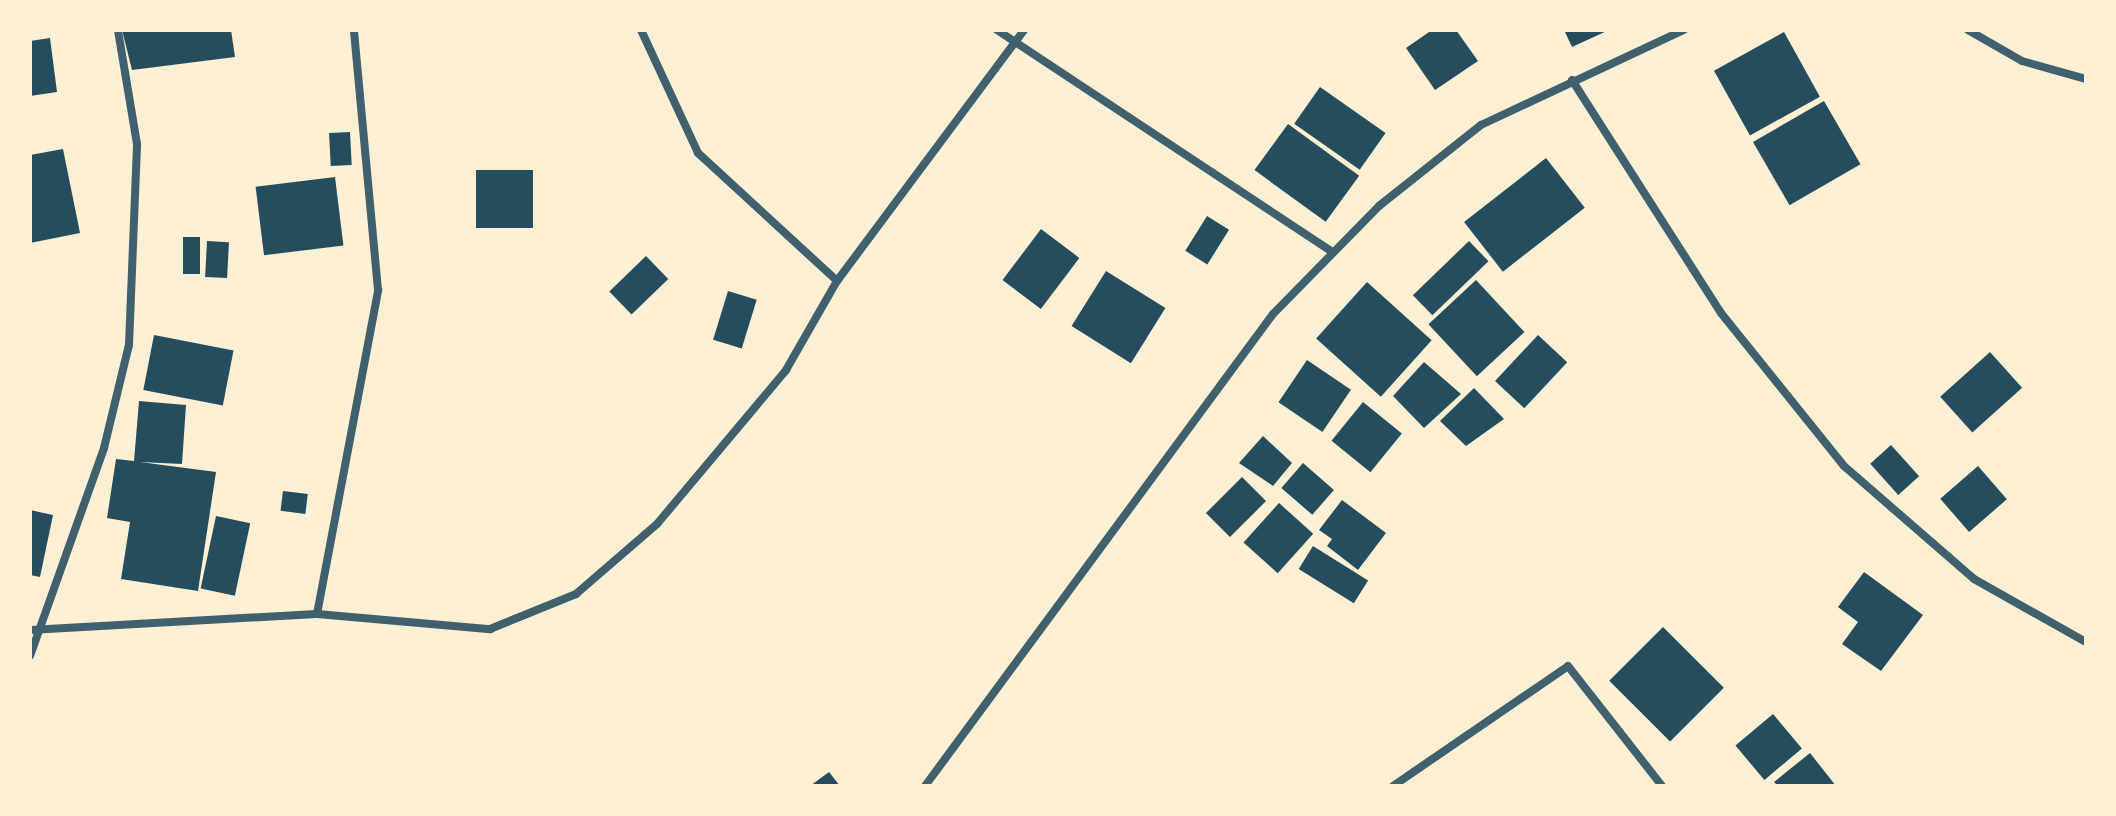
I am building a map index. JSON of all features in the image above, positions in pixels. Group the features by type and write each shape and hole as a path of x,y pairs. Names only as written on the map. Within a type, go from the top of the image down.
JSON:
{"street":[{"path":"30,656 42,634 104,448 129,345 137,144 118,30"},
{"path":"317,614 378,290 354,30"},
{"path":"641,30 698,153 837,281"},
{"path":"997,30 1013,45 1333,252"},
{"path":"30,630 42,634 188,617 317,614 490,629 576,594 657,524 786,370 837,281 1024,30"},
{"path":"925,786 1273,314 1333,252 1481,125 1684,30"},
{"path":"1968,30 2022,61 2086,79"},
{"path":"1572,80 1721,313 1844,466 1974,579 2086,642"},
{"path":"1393,786 1568,666 1662,786"}],"building":[{"path":"122,30 231,30 235,57 132,70"},
{"path":"1432,30 1456,30 1478,61 1435,90 1406,48"},
{"path":"1564,30 1609,30 1572,47"},
{"path":"1784,32 1820,97 1750,136 1714,71"},
{"path":"50,38 57,92 30,96 30,41"},
{"path":"1320,87 1386,133 1360,170 1294,124"},
{"path":"1824,101 1860,164 1789,205 1753,142"},
{"path":"1288,124 1359,176 1326,222 1254,170"},
{"path":"350,132 352,165 331,166 329,133"},
{"path":"63,149 80,233 30,243 30,155"},
{"path":"1546,158 1585,208 1503,272 1464,222"},
{"path":"476,170 533,170 533,228 476,228"},
{"path":"335,177 343,245 264,255 256,187"},
{"path":"1207,216 1229,230 1207,265 1185,251"},
{"path":"1041,229 1079,258 1041,309 1002,280"},
{"path":"183,237 200,237 200,274 183,274"},
{"path":"207,241 229,242 227,278 205,277"},
{"path":"1469,241 1488,261 1432,315 1413,295"},
{"path":"646,256 668,279 632,314 609,291"},
{"path":"1106,271 1165,308 1131,363 1072,326"},
{"path":"1476,280 1524,332 1477,376 1428,324"},
{"path":"1367,282 1432,340 1381,397 1316,338"},
{"path":"728,291 757,300 742,349 713,340"},
{"path":"154,335 234,350 223,405 143,390"},
{"path":"1538,335 1567,362 1524,408 1495,381"},
{"path":"1990,352 2022,388 1972,433 1940,397"},
{"path":"1307,360 1351,390 1322,432 1278,402"},
{"path":"1424,362 1461,394 1424,428 1393,396"},
{"path":"1474,388 1504,419 1466,446 1440,421"},
{"path":"139,401 186,405 182,464 140,462 216,472 198,591 121,579 130,522 107,518 116,459 134,461"},
{"path":"1363,402 1402,433 1370,472 1332,441"},
{"path":"1263,436 1292,463 1273,486 1239,463"},
{"path":"1891,445 1919,476 1898,495 1870,464"},
{"path":"1303,463 1334,490 1312,515 1281,488"},
{"path":"1978,466 2007,499 1969,532 1940,499"},
{"path":"1242,477 1266,501 1230,537 1206,513"},
{"path":"283,491 308,494 305,514 281,511"},
{"path":"1342,500 1386,533 1358,570 1327,546 1332,539 1319,530"},
{"path":"1279,503 1313,534 1278,573 1244,542"},
{"path":"30,510 53,515 40,577 30,575"},
{"path":"216,516 250,523 235,596 201,588"},
{"path":"1313,546 1368,580 1354,603 1299,569"},
{"path":"1864,572 1923,615 1881,671 1842,644 1858,622 1838,607"},
{"path":"1663,627 1724,688 1670,742 1609,681"},
{"path":"1773,714 1802,748 1764,780 1735,745"},
{"path":"1810,753 1836,786 1778,786 1774,782"},
{"path":"829,772 840,786 810,786"}]}
